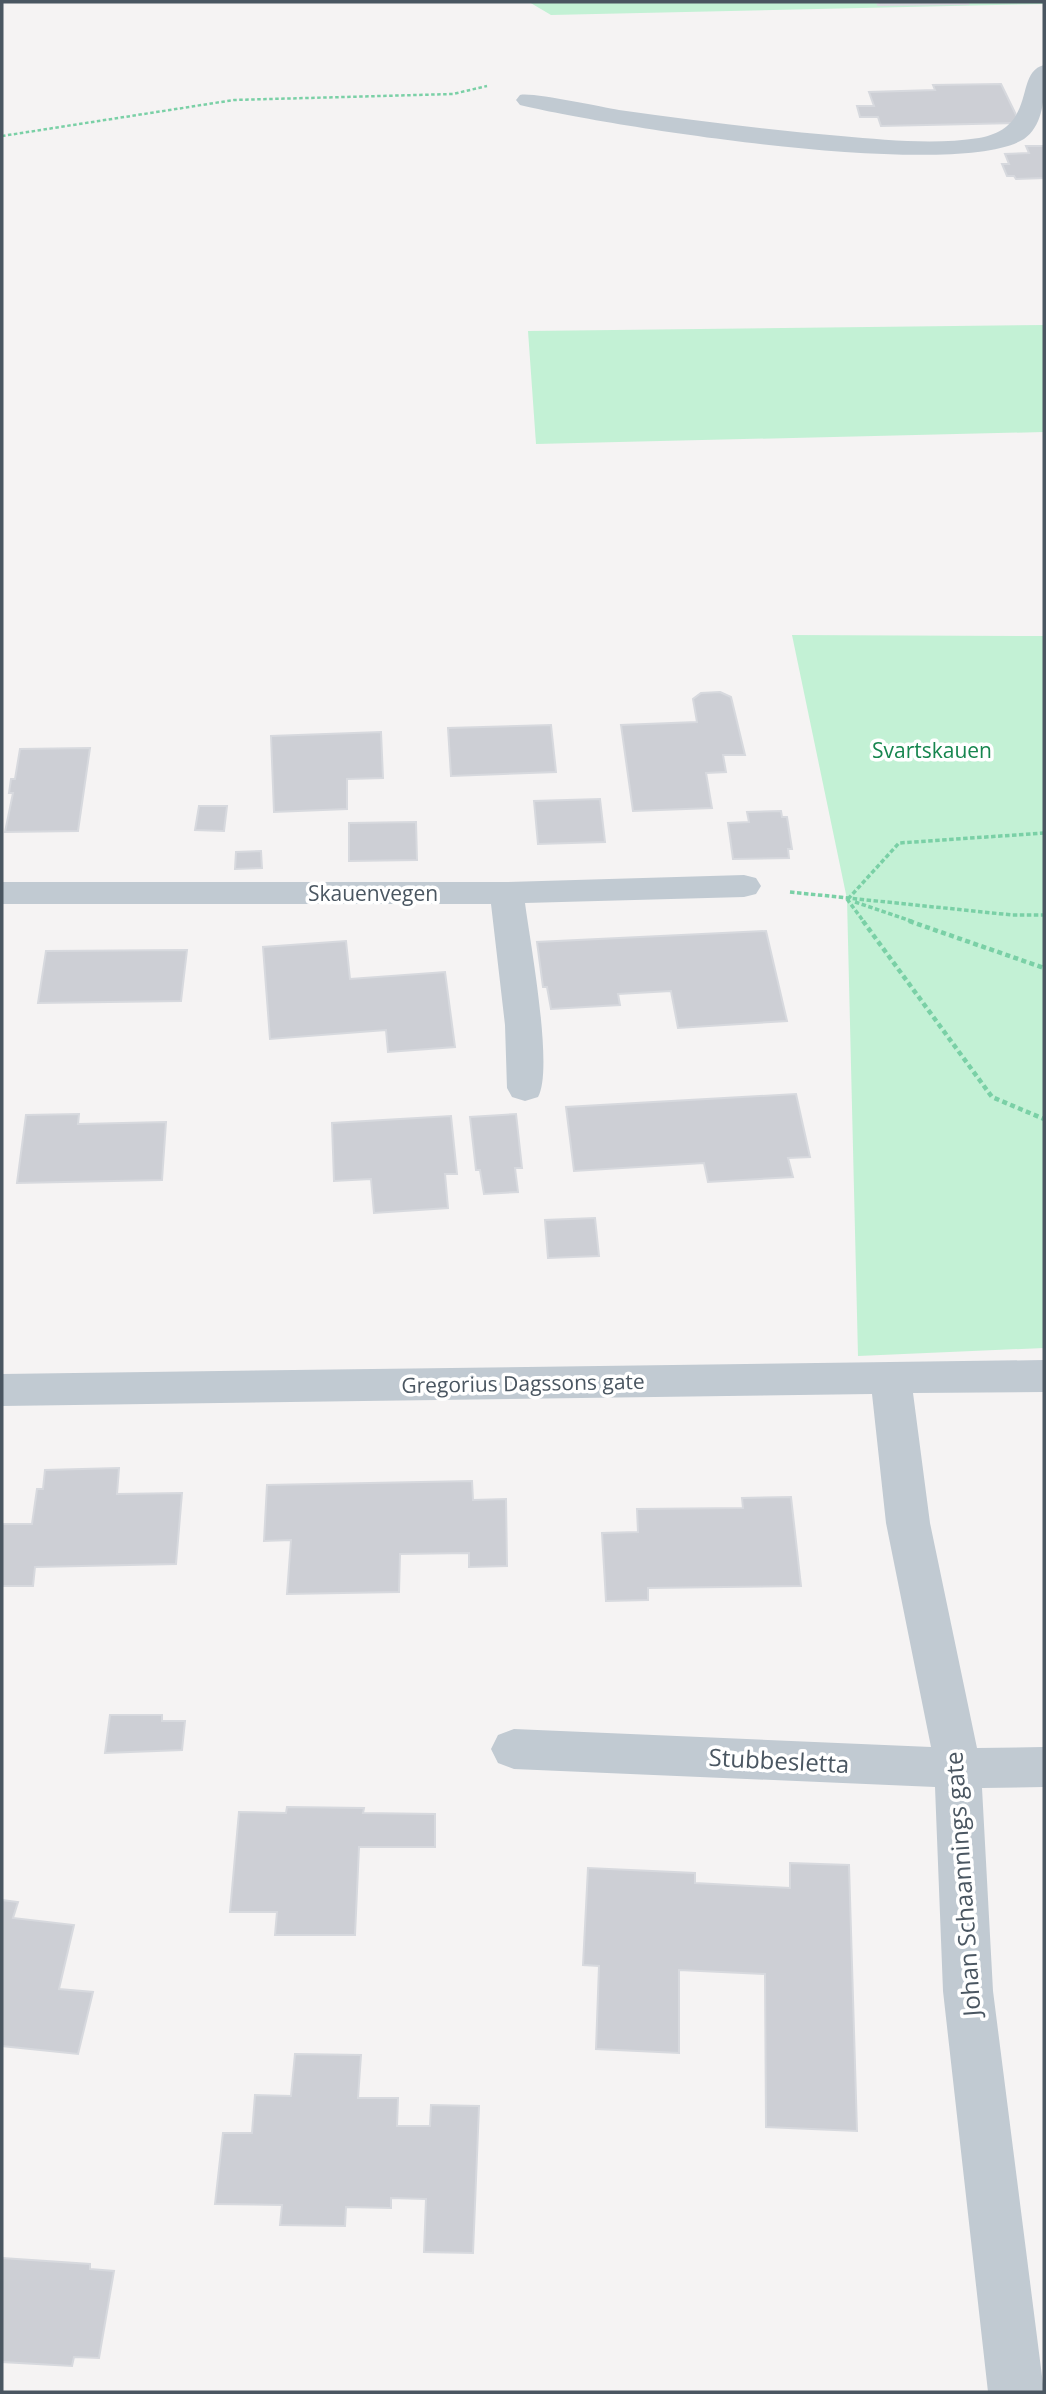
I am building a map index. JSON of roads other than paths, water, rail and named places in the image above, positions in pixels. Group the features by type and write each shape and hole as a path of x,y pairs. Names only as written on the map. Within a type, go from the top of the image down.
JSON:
{"street":[{"path":"528,100 565,109 821,141 933,149 973,146 1013,135 1021,129 1044,72"},
{"name":"Skauenvegen","path":"2,893 507,893 744,886"},
{"path":"507,893 523,1026 525,1088"},
{"name":"Gregorius Dagssons gate","path":"2,1390 1044,1376"},
{"name":"Johan Schaannings gate","path":"891,1378 908,1523 958,1768 968,1990 1016,2392"},
{"name":"Stubbesletta","path":"514,1749 958,1768 1044,1767"}],"park label":[{"name":"Svartskauen","path":"932,750"}]}
